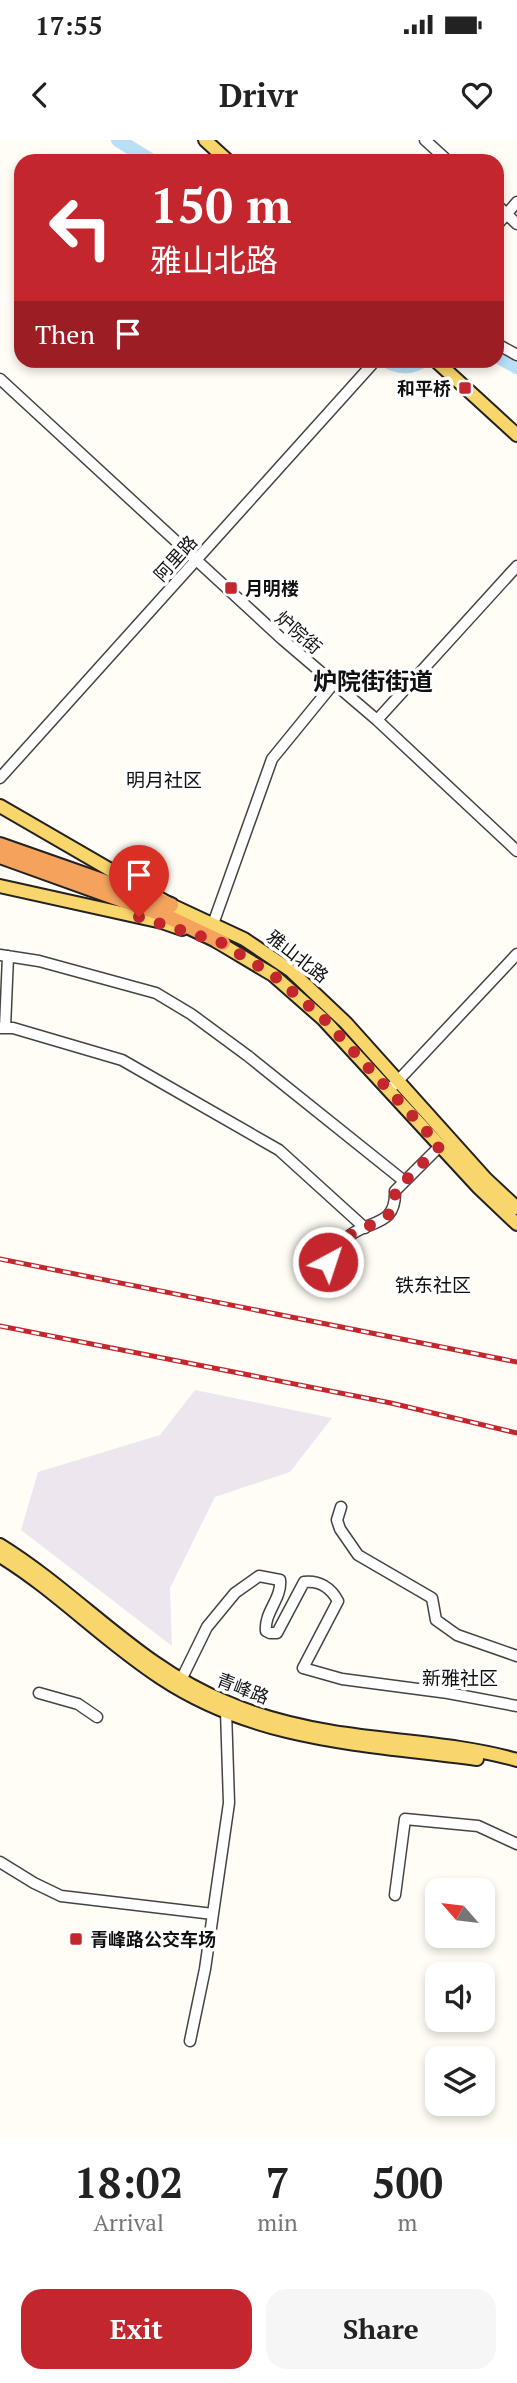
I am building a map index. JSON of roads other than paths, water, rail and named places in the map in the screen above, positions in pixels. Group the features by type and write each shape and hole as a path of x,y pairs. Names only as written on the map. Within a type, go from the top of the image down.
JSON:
{"highway":[{"path":"0,845 171,905"},
{"name":"雅山北路","path":"0,856 164,915 222,943"}],"main road":[{"path":"193,140 208,154"},
{"path":"205,140 220,154"},
{"path":"444,368 517,435"},
{"path":"453,368 517,426"},
{"name":"雅山北路","path":"0,806 171,905 244,939 290,970 346,1023 486,1179 517,1208"},
{"name":"雅山北路","path":"0,886 162,922 222,943 273,975 323,1018 479,1188 517,1224"},
{"name":"青峰路","path":"0,1545 49,1580 145,1657 227,1707 268,1727 318,1739 479,1759 517,1769"},
{"name":"青峰路","path":"0,1556 23,1571 141,1665 175,1687 227,1707 285,1722 334,1732 447,1746 517,1760"}],"street":[{"path":"425,140 440,154"},
{"path":"504,216 517,202"},
{"path":"506,214 517,224"},
{"name":"阿里路","path":"0,778 369,368"},
{"name":"炉院街","path":"0,379 282,639 377,720 517,850"},
{"path":"377,720 517,566"},
{"path":"213,924 272,759 334,682"},
{"path":"389,1090 517,954"},
{"path":"365,1228 279,1150 121,1060 3,1028 4,956 40,961 156,992 248,1056 404,1181"},
{"path":"328,1262 353,1232 381,1222 390,1214 396,1203 395,1191 440,1146"},
{"path":"341,1507 337,1520 340,1529 358,1555 432,1598 436,1620 457,1635 517,1656"},
{"path":"181,1680 207,1627 234,1593 259,1576 280,1580 281,1590 265,1622 266,1631 270,1633 277,1633 304,1582 323,1584 338,1601 303,1668 342,1679 448,1693 517,1706"},
{"path":"40,1693 78,1704 97,1717"},
{"path":"190,2040 205,1969 229,1803 227,1707"},
{"path":"395,1895 405,1819 478,1826 517,1844"},
{"path":"0,1862 61,1896 213,1914"}],"waterway":[{"path":"118,140 141,154"},
{"path":"504,360 517,367"}],"railway":[{"path":"0,1259 517,1362"},
{"path":"0,1326 391,1403 517,1433"}],"place":[{"name":"和平桥","path":"465,388"},
{"name":"月明楼","path":"231,588"},
{"name":"青峰路公交车场","path":"76,1939"}],"district":[{"name":"炉院街街道","path":"373,681"},
{"name":"明月社区","path":"164,779"},
{"name":"铁东社区","path":"433,1284"},
{"name":"新雅社区","path":"460,1677"}]}
